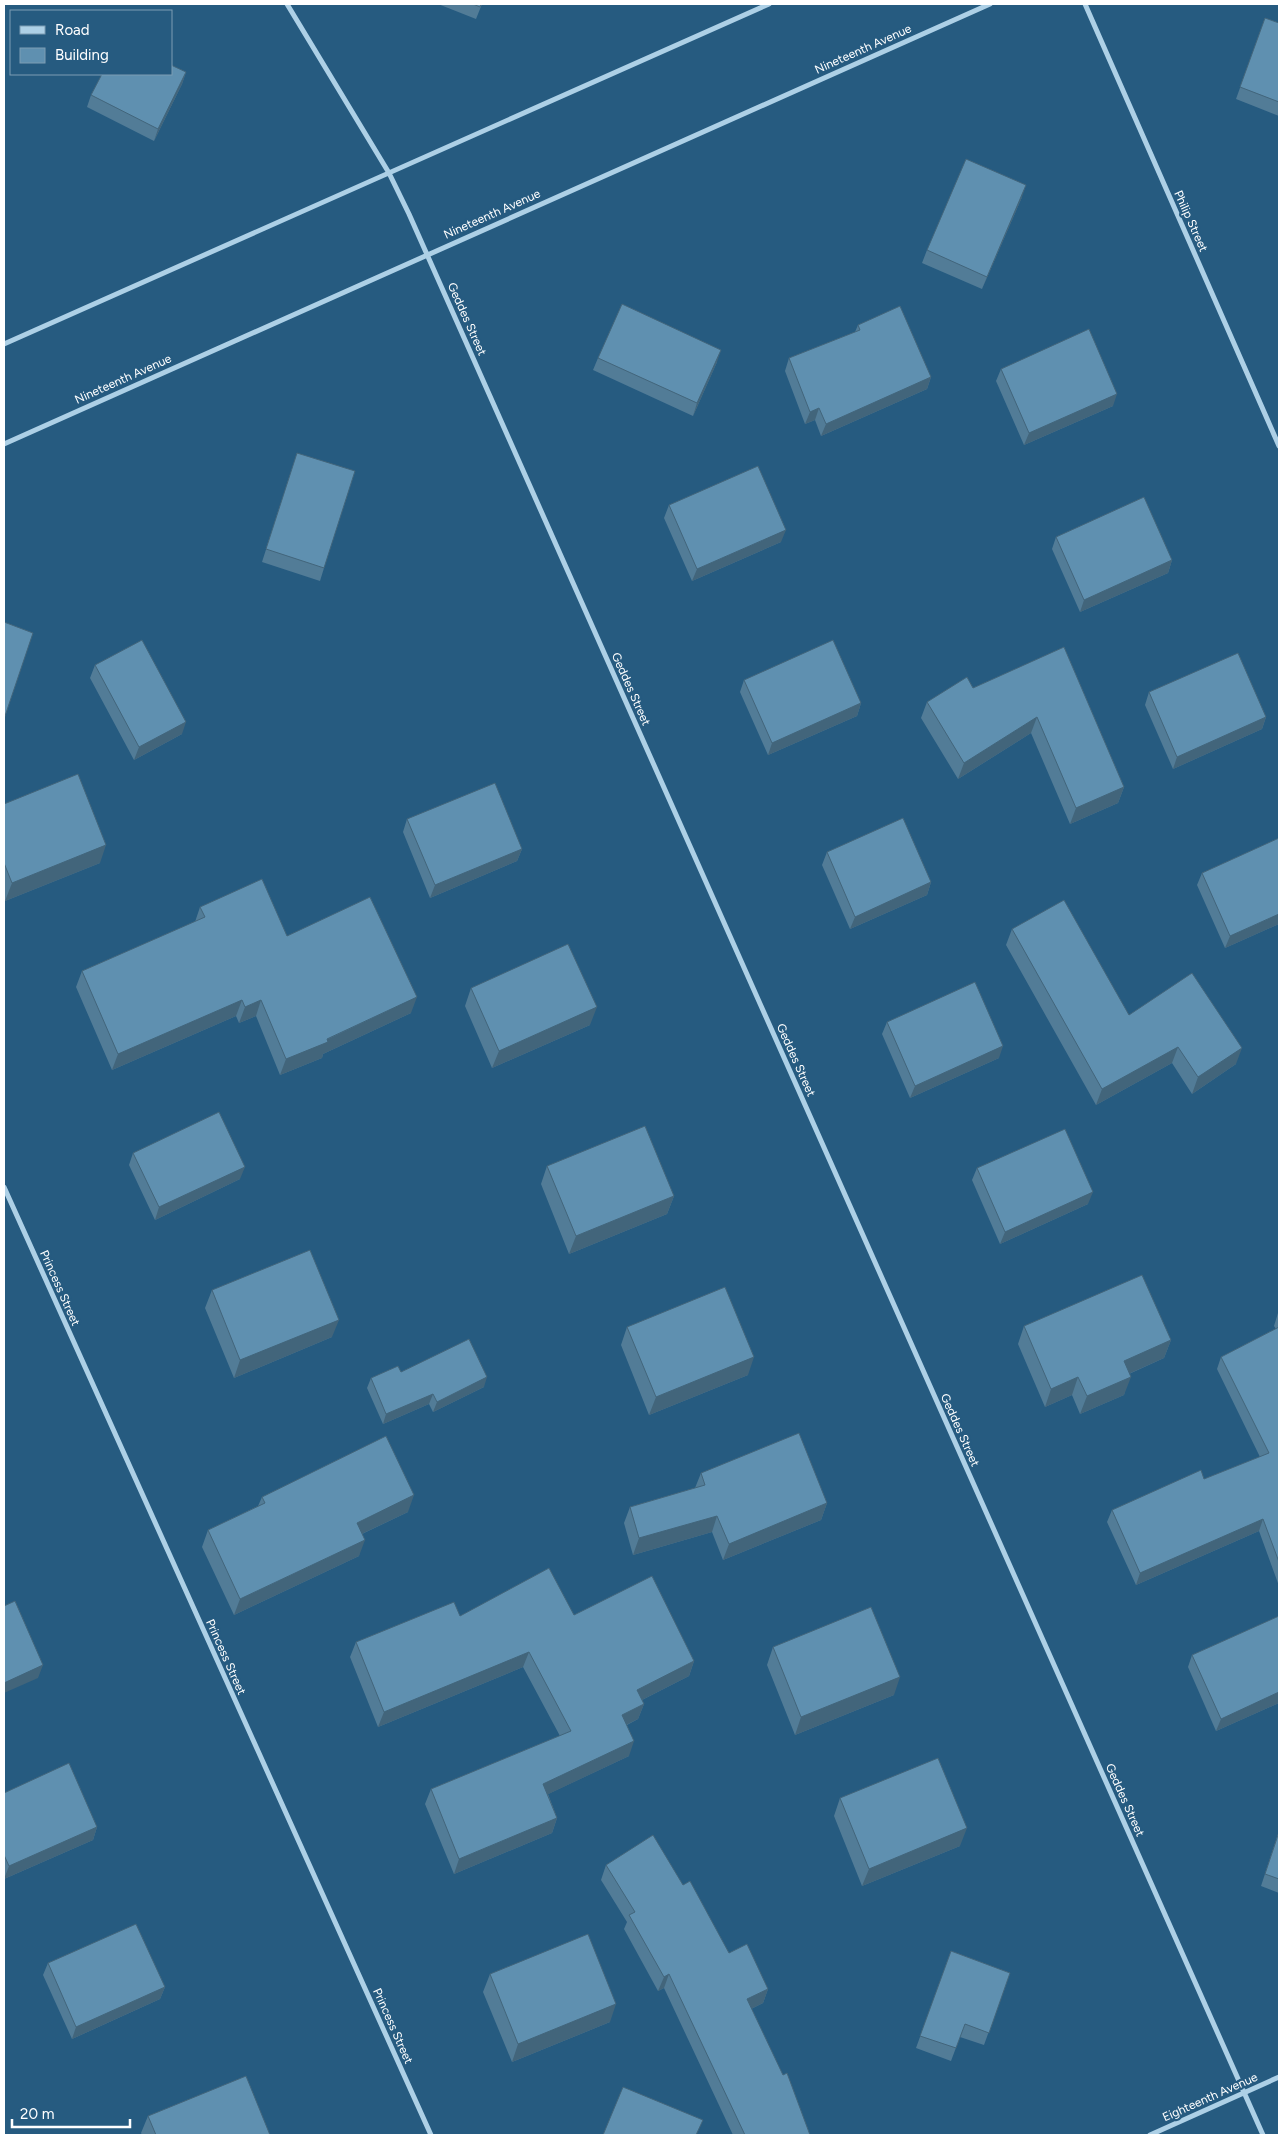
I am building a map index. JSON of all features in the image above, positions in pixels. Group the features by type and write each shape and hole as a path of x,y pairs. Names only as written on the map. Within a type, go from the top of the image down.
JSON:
{"street":[{"name":"Geddes Street","path":"287,4 389,173 427,254 1263,2135"},
{"path":"4,344 769,4"},
{"name":"Nineteenth Avenue","path":"4,444 990,4"},
{"name":"Philip Street","path":"1085,4 1279,446"},
{"name":"Princess Street","path":"4,1187 431,2135"},
{"name":"Eighteenth Avenue","path":"1150,2135 1279,2077"}],"building":[{"path":"1265,18 1279,23 1279,102 1240,87"},
{"path":"172,65 186,72 158,129 91,95 101,75 172,75"},
{"path":"966,159 1026,185 987,277 927,250"},
{"path":"622,304 721,350 697,403 598,358"},
{"path":"900,306 931,377 826,424 819,408 810,412 789,358 860,330 858,325"},
{"path":"1089,329 1117,394 1029,433 1001,369"},
{"path":"297,453 355,471 324,568 266,549"},
{"path":"758,466 786,530 697,569 669,505"},
{"path":"1144,497 1172,560 1084,600 1056,537"},
{"path":"4,622 33,633 4,719"},
{"path":"142,640 186,722 139,747 95,665"},
{"path":"833,640 861,703 772,743 744,680"},
{"path":"1064,647 1124,787 1076,808 1037,717 964,763 927,702 967,677 973,688"},
{"path":"1238,653 1266,717 1177,757 1149,692"},
{"path":"78,774 106,845 12,883 4,863 4,804"},
{"path":"495,783 522,849 435,885 407,819"},
{"path":"903,818 931,882 855,917 827,852"},
{"path":"1279,838 1279,914 1230,936 1202,873"},
{"path":"262,879 287,936 370,897 417,997 327,1039 328,1042 286,1059 261,1000 245,1007 242,1000 118,1054 82,971 205,917 200,907"},
{"path":"1064,900 1129,1015 1192,973 1242,1048 1198,1077 1178,1047 1102,1089 1012,929"},
{"path":"568,944 597,1007 499,1051 471,988"},
{"path":"975,982 1003,1046 915,1086 887,1022"},
{"path":"219,1112 245,1167 159,1207 133,1153"},
{"path":"645,1126 674,1196 576,1236 547,1166"},
{"path":"1065,1129 1093,1192 1005,1232 977,1168"},
{"path":"310,1250 339,1320 240,1360 212,1290"},
{"path":"1142,1275 1171,1340 1124,1361 1131,1377 1087,1396 1078,1377 1051,1389 1024,1326"},
{"path":"725,1287 754,1357 656,1397 627,1327"},
{"path":"1279,1327 1279,1562 1263,1519 1140,1573 1112,1510 1201,1470 1204,1479 1269,1453 1221,1357"},
{"path":"469,1339 487,1377 437,1402 433,1394 386,1414 371,1378 398,1366 401,1372"},
{"path":"799,1433 827,1503 729,1544 717,1516 639,1538 630,1507 705,1485 701,1473"},
{"path":"386,1436 414,1495 357,1523 365,1540 240,1599 208,1530 265,1503 262,1497"},
{"path":"549,1568 574,1615 652,1576 694,1661 637,1690 644,1704 622,1715 634,1741 543,1784 557,1818 459,1859 431,1789 571,1731 529,1652 384,1712 356,1642 454,1602 460,1616"},
{"path":"15,1601 43,1665 4,1683 4,1606"},
{"path":"871,1607 900,1677 801,1717 773,1647"},
{"path":"1279,1616 1279,1692 1221,1719 1192,1655"},
{"path":"938,1758 967,1828 869,1869 840,1798"},
{"path":"69,1763 97,1827 9,1866 4,1855 4,1793"},
{"path":"1279,1832 1279,1879 1265,1874"},
{"path":"653,1835 683,1885 690,1881 729,1953 747,1944 768,1989 747,1999 783,2075 787,2073 810,2135 745,2135 669,1974 664,1977 629,1915 635,1912 606,1865"},
{"path":"136,1924 165,1987 76,2027 48,1963"},
{"path":"588,1934 616,2004 518,2044 490,1974"},
{"path":"951,1951 1010,1973 989,2033 965,2024 956,2048 920,2036"},
{"path":"246,2076 270,2135 156,2135 148,2116"},
{"path":"623,2087 703,2120 696,2135 603,2135"}]}
